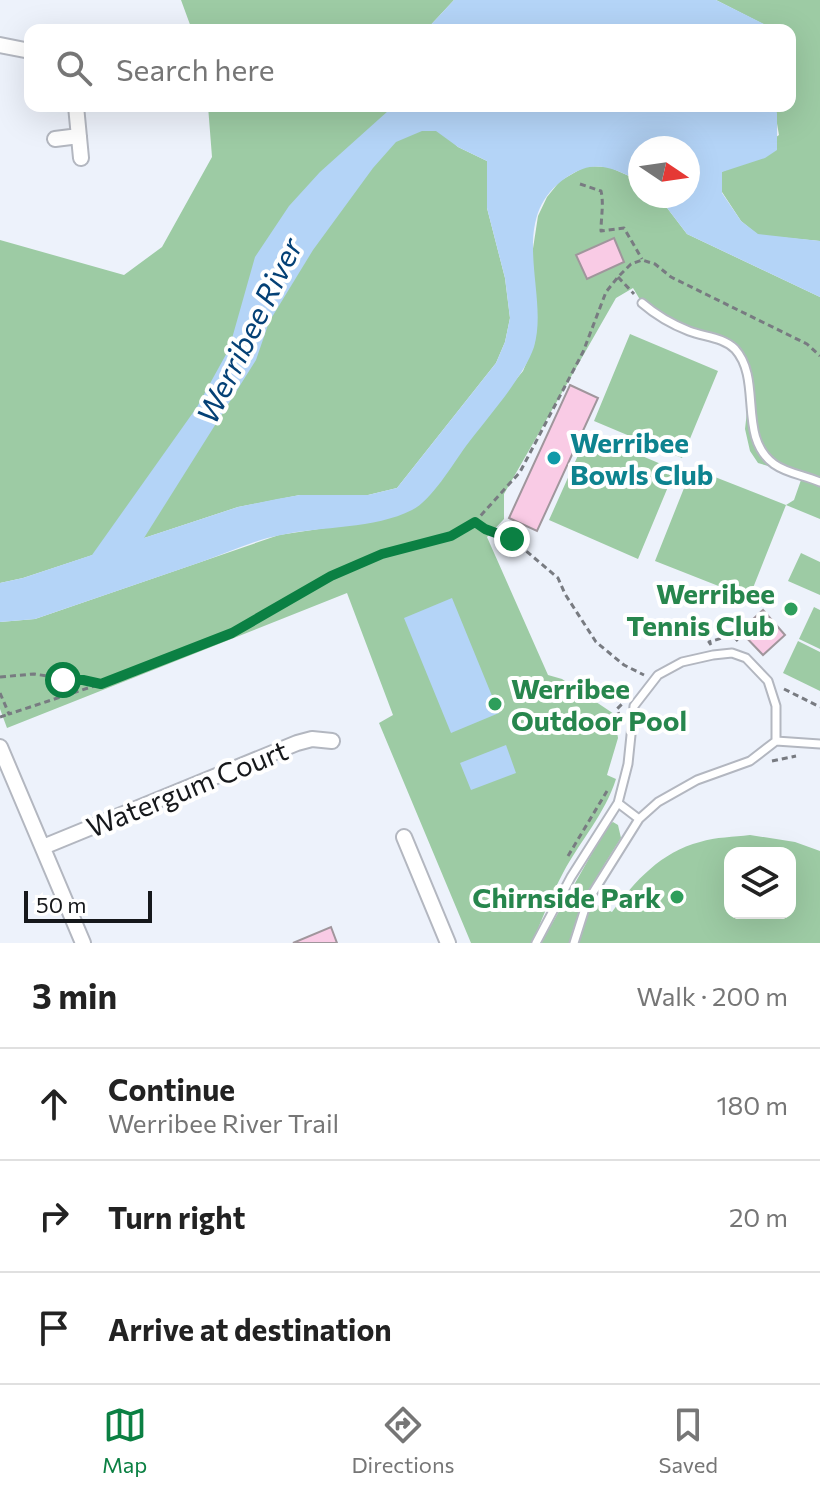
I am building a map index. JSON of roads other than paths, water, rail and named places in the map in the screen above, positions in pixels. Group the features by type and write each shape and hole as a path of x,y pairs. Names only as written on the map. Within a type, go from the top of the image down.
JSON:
{"street":[{"path":"0,45 24,50"},
{"path":"77,112 81,158"},
{"path":"55,139 79,136"},
{"name":"Watergum Court","path":"43,847 297,743 312,739 332,741"},
{"path":"0,747 83,943"},
{"path":"404,837 448,943"}],"lane":[{"path":"642,303 670,324 732,346 746,371 757,442 766,457 789,472 820,482"},
{"path":"536,943 571,877 618,803 628,764 634,706 658,675 682,662 732,653 746,658 768,681 776,706 776,741"},
{"path":"574,943 587,902 639,819 658,802 697,780 750,761 776,741 820,744"},
{"path":"618,803 639,819"}],"water":[{"path":"454,0 716,0 764,24 432,24"},
{"name":"Werribee River","path":"387,112 777,112 777,150 765,158 722,172 722,193 741,221 758,234 820,241 820,297 687,234 667,208 700,208 700,136 628,136 628,175 604,167 586,168 567,177 548,194 538,213 534,235 537,326 534,347 513,384 427,499 412,510 382,521 271,537 35,619 0,622 0,583 92,555 197,407 229,349 255,257 289,206 320,172","holes":["422,131 436,131 458,147 487,161 487,208 505,278 510,318 505,342 496,363 397,488 368,495 300,495 277,499 238,507 144,538 256,360 269,322 313,250 396,142"]},
{"path":"452,598 499,713 451,733 404,618"},
{"path":"506,745 516,773 471,790 460,763"}],"place":[{"name":"Werribee Bowls Club","path":"554,458"},
{"name":"Werribee Tennis Club","path":"791,609"},
{"name":"Werribee Outdoor Pool","path":"495,704"},
{"name":"Chirnside Park","path":"677,897"}]}
